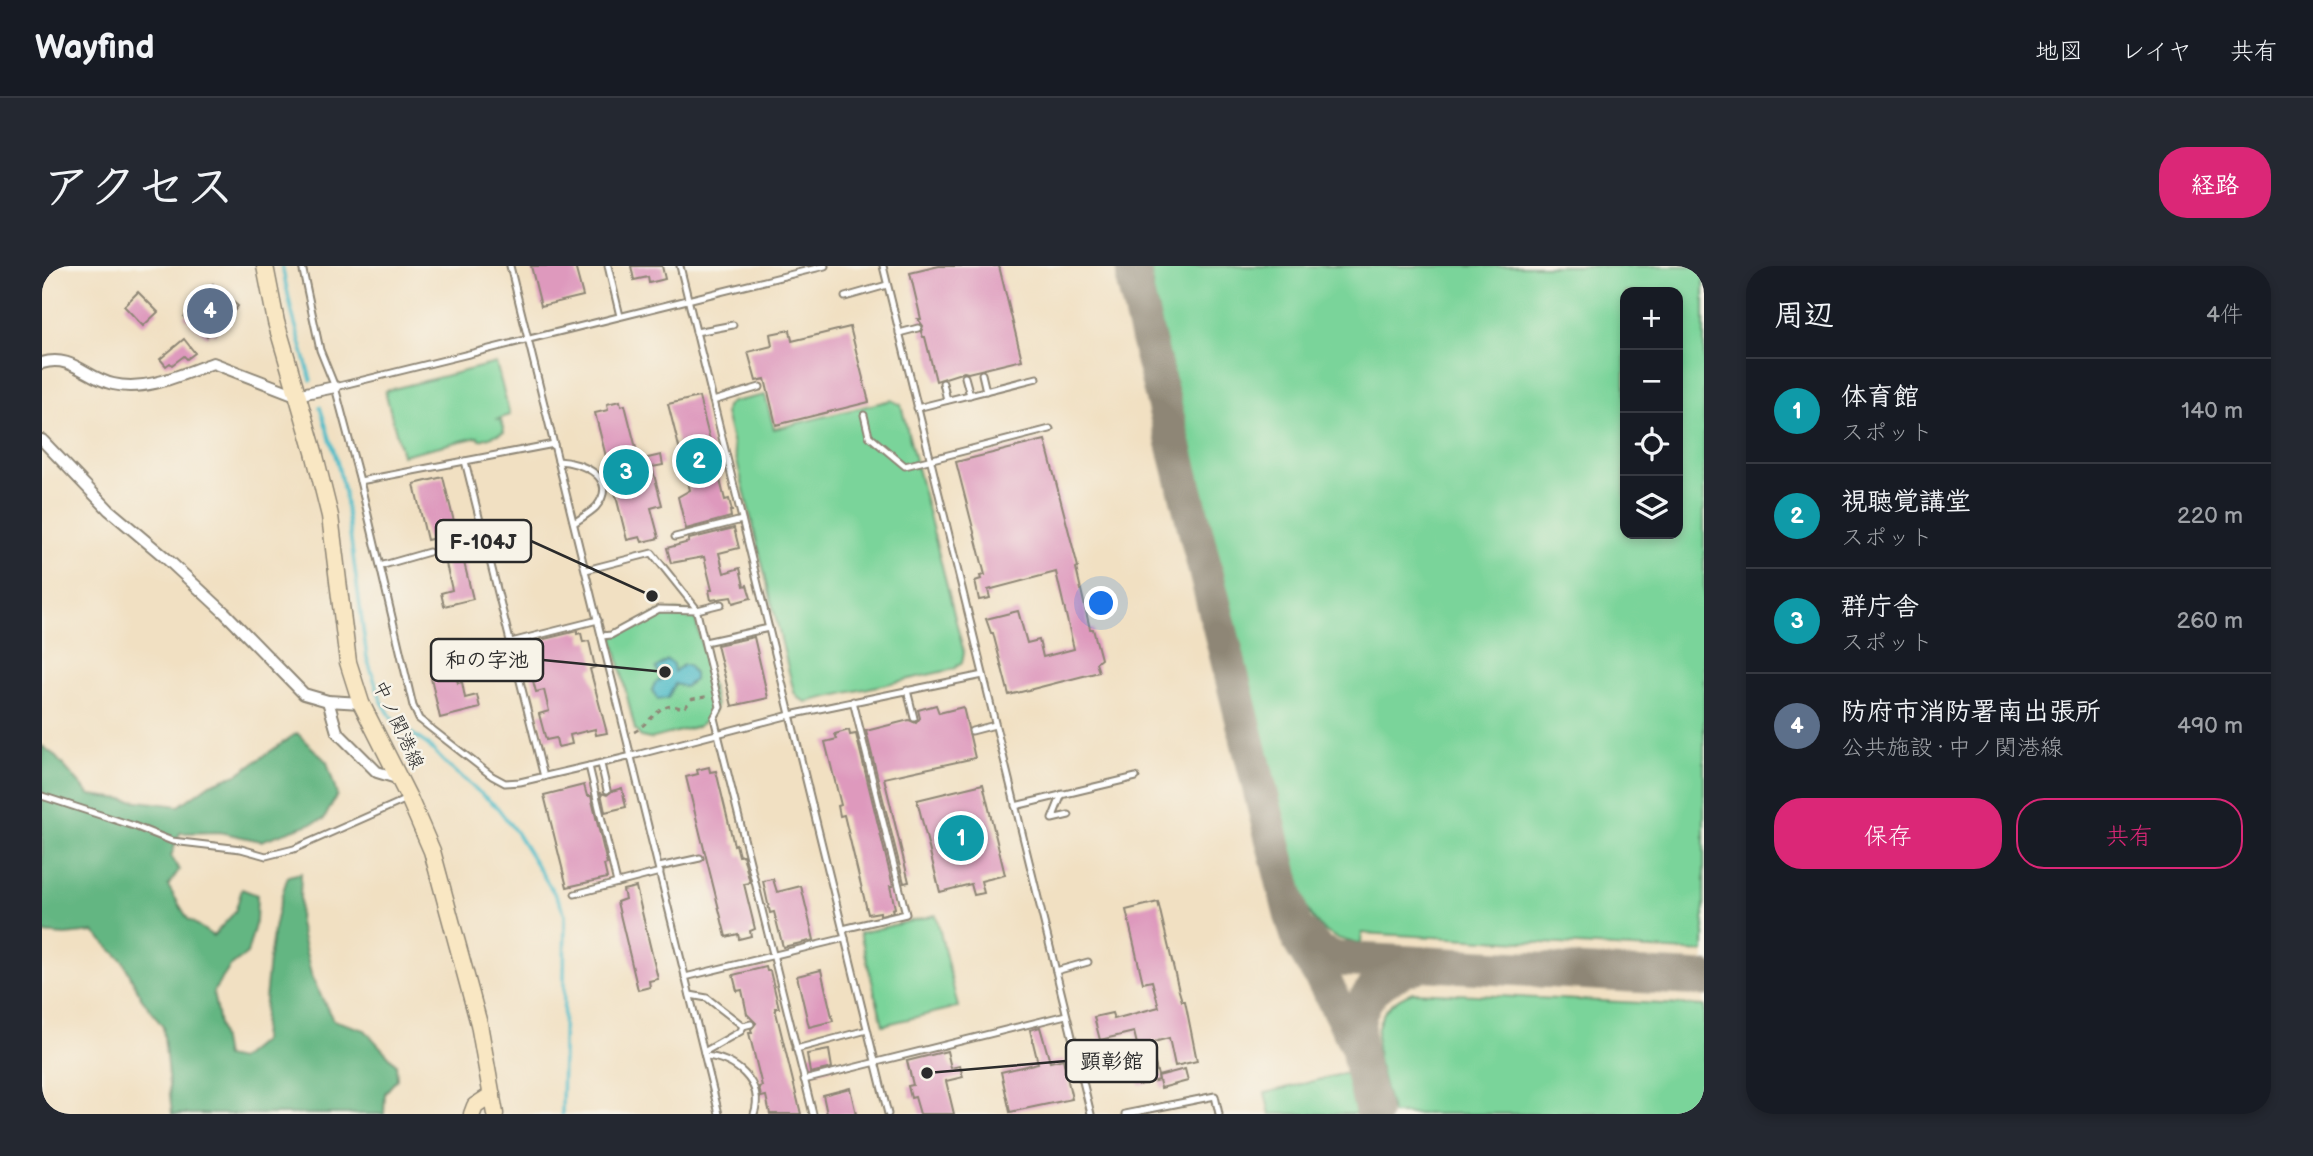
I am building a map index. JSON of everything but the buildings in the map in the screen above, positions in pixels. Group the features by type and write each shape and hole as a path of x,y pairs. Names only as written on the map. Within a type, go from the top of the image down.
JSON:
{"main road":[{"name":"中ノ関港線","path":"265,266 276,322 330,516 342,631 348,662 361,703 400,779 432,851 467,973 495,1114"},
{"path":"472,1114 475,1106 492,1095"}],"street":[{"path":"42,363 56,359 113,384 134,386 160,382 213,363 296,395 335,387"},
{"path":"42,440 109,510 225,612 303,694 328,701 361,703"},
{"path":"328,701 337,732 377,772 400,779"}],"lane":[{"path":"302,266 320,350 335,387 360,481 405,678 419,719 492,776 505,783 520,782 632,757 790,715 983,675"},
{"path":"510,266 719,1114"},
{"path":"608,266 620,316"},
{"path":"681,266 888,1114"},
{"path":"783,266 786,275"},
{"path":"335,387 825,266"},
{"path":"883,266 1091,1114"},
{"path":"845,297 887,285"},
{"path":"696,332 733,325"},
{"path":"899,333 918,328"},
{"path":"982,373 986,391"},
{"path":"965,377 970,395"},
{"path":"917,408 1037,378"},
{"path":"943,383 947,400"},
{"path":"713,401 760,387"},
{"path":"864,415 869,436 905,466 1050,429"},
{"path":"360,481 554,444"},
{"path":"465,461 544,777"},
{"path":"558,461 587,467 596,472 601,480 603,490 596,507 574,523"},
{"path":"676,537 743,520"},
{"path":"380,566 429,552"},
{"path":"586,570 652,553 697,610 720,707 714,718 813,1114"},
{"path":"602,636 611,635 659,609 697,610 721,604"},
{"path":"511,642 598,620"},
{"path":"705,642 769,628"},
{"path":"907,691 914,718"},
{"path":"843,929 906,914 853,702"},
{"path":"972,731 995,725"},
{"path":"601,764 607,790"},
{"path":"589,766 617,883"},
{"path":"1015,806 1136,777"},
{"path":"1062,794 1052,819 1069,815"},
{"path":"42,796 172,841 241,849 266,856 294,849 409,798"},
{"path":"575,894 699,858"},
{"path":"685,976 845,938"},
{"path":"1056,971 1087,962"},
{"path":"690,995 707,998 747,1025 704,1054"},
{"path":"804,1080 1066,1015"},
{"path":"796,1049 867,1030"},
{"path":"704,1054 715,1056 743,1072 753,1084 757,1101 754,1114"},
{"path":"1125,1114 1153,1111 1214,1096 1220,1114"}],"path":[{"path":"636,731 645,726 660,710 672,706 684,708 692,699 717,692"}],"green space":[{"path":"1152,266 1704,266 1704,952 1362,933 1361,943 1350,942 1325,931 1302,900 1153,291"},
{"path":"496,363 510,415 498,419 501,420 504,432 480,440 478,437 402,455 385,391"},
{"path":"765,395 774,429 891,400 901,405 964,653 962,662 954,669 806,702 798,698 794,692 725,413 726,406 732,402"},
{"path":"659,613 694,613 716,706 713,713 699,726 650,739 641,737 635,730 613,637"},
{"path":"297,733 327,762 337,795 324,819 261,841 219,832 180,833 171,856 179,870 168,886 188,919 213,936 235,912 242,889 257,895 256,921 247,954 230,967 213,992 225,1057 239,1060 262,1041 269,957 276,916 288,876 301,873 299,923 312,978 333,1020 365,1030 396,1064 397,1079 385,1093 384,1114 172,1114 163,1027 141,997 123,961 94,932 65,935 42,933 42,746 53,754 90,795 179,806 210,784 239,773"},
{"path":"936,915 958,1007 883,1025 860,933"},
{"path":"1413,992 1704,1006 1704,1114 1392,1114 1379,1061 1378,1028 1384,1013 1395,1001"},
{"path":"1346,1073 1356,1114 1270,1114 1265,1093"}],"water":[{"path":"667,660 673,664 674,672 683,665 688,665 694,674 694,680 685,687 675,684 668,698 658,700 652,690 655,683 662,679 656,668"}],"waterway":[{"path":"282,266 311,380"},
{"path":"320,407 345,497 367,658 381,700 393,720 428,745 448,766 497,807 516,832 565,915 562,1114"}],"taxiway":[{"path":"1133,266 1134,284 1292,918 1300,942 1356,1043"},
{"path":"1301,933 1319,952 1337,959 1704,979"},
{"path":"1373,1114 1358,1045 1358,1024 1362,1006 1373,990 1392,976 1419,965"}],"place":[{"name":"防府市消防署南出張所","path":"210,311"},
{"name":"視聴覚講堂","path":"699,461"},
{"name":"群庁舎","path":"626,472"},
{"name":"F-104J","path":"652,596"},
{"name":"和の字池","path":"665,672"},
{"name":"体育館","path":"961,838"},
{"name":"顕彰館","path":"927,1073"}]}
